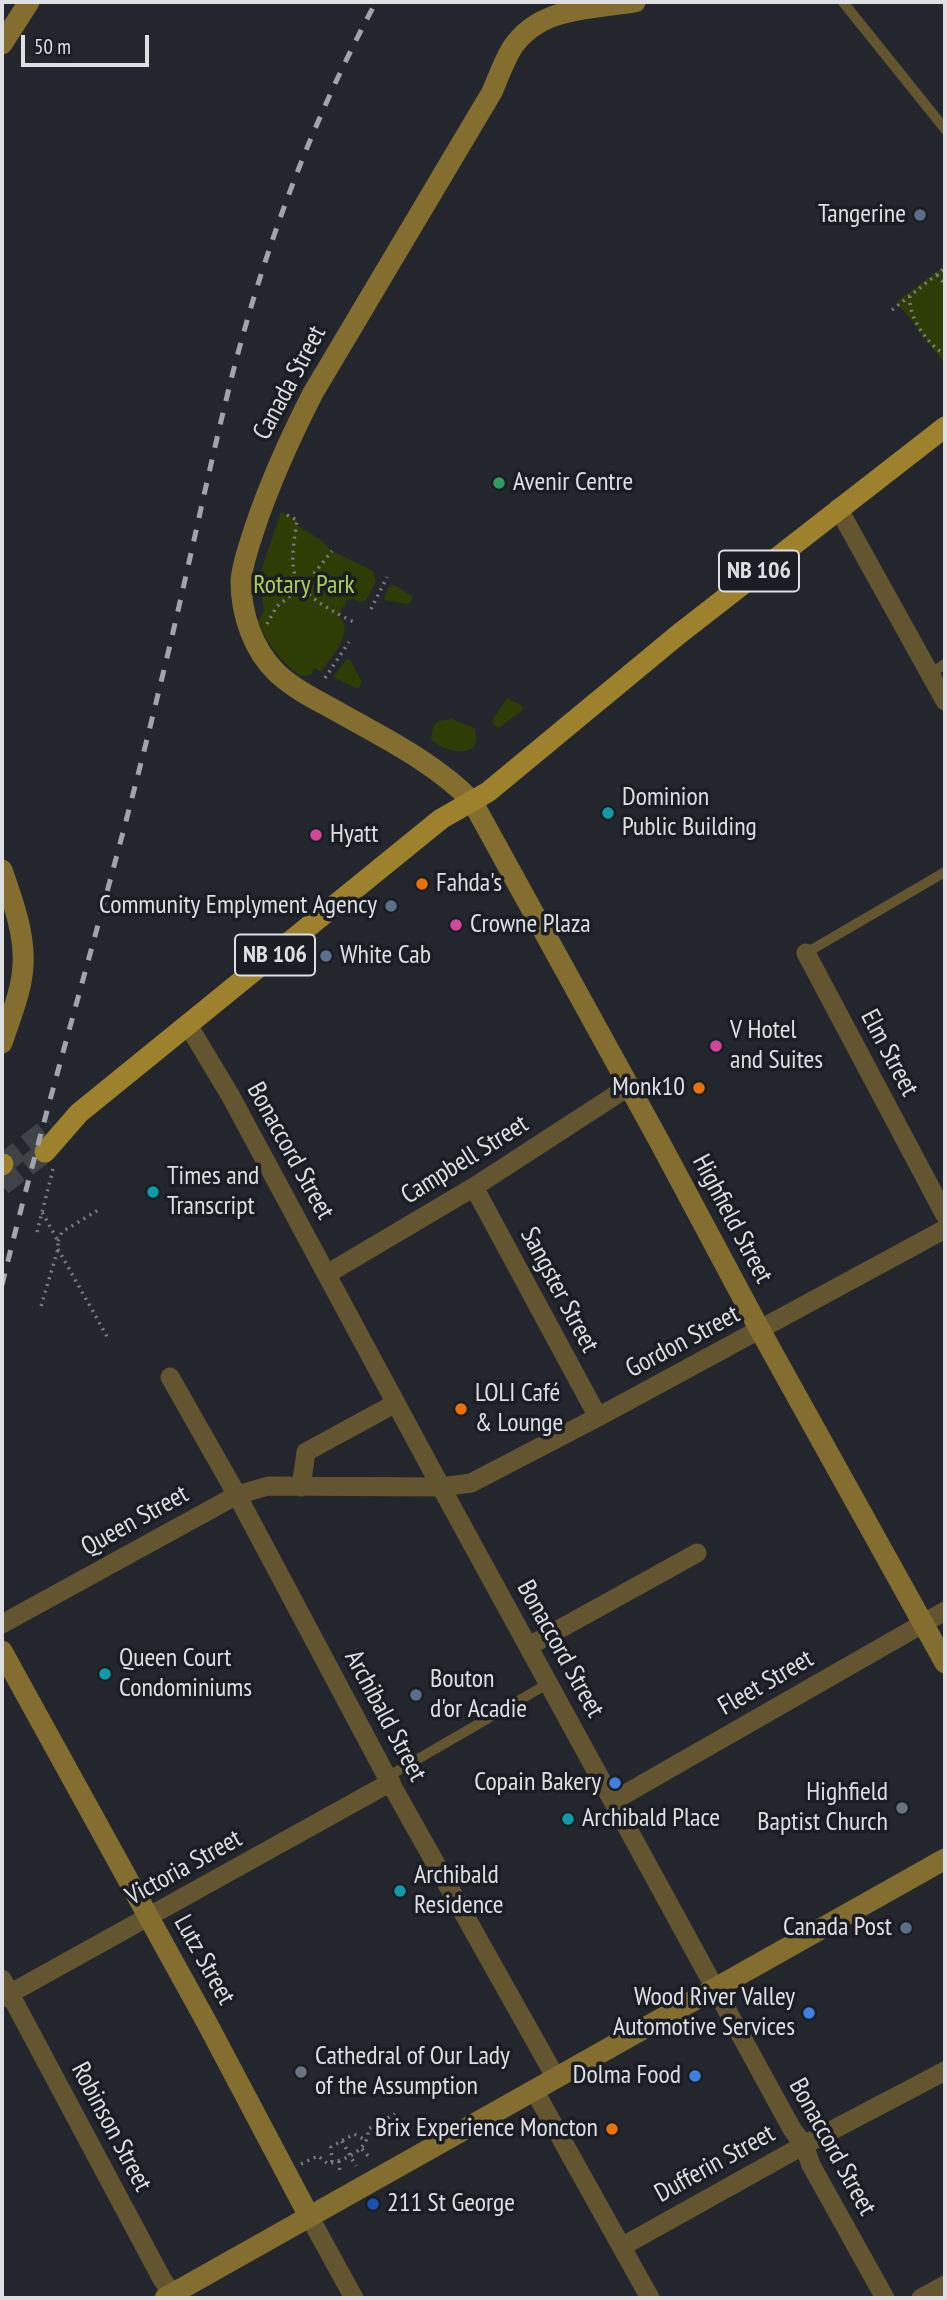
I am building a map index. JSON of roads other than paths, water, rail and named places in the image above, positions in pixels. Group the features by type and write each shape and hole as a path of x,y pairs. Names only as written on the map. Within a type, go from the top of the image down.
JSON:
{"main road":[{"name":"NB 106","path":"52,1125 79,1113 441,820 488,792 679,634 945,427"},
{"name":"NB 106","path":"51,1156 79,1113"}],"street":[{"path":"5,32 29,2"},
{"name":"Canada Street","path":"472,801 453,781 277,673 252,636 243,608 241,578 265,498 313,393 492,92 513,47 528,31 570,10 635,2"},
{"path":"838,509 938,669 945,701"},
{"name":"Highfield Street","path":"472,801 945,1663"},
{"path":"2,870 20,931 23,965 16,1002 2,1043"},
{"name":"Elm Street","path":"806,953 945,1215"},
{"name":"Bonaccord Street","path":"188,1025 230,1095 440,1487 792,2129 804,2145 811,2165 885,2298"},
{"name":"Campbell Street","path":"327,1274 474,1187 628,1087"},
{"name":"Sangster Street","path":"474,1187 598,1417"},
{"name":"Gordon Street","path":"440,1487 471,1483 760,1330 945,1228"},
{"name":"Archibald Street","path":"170,1377 556,2078"},
{"path":"301,1487 306,1452 396,1403"},
{"name":"Queen Street","path":"2,1624 237,1495 268,1486 440,1487"},
{"path":"529,1646 697,1553"},
{"name":"Fleet Street","path":"613,1801 945,1611"},
{"name":"Lutz Street","path":"2,1651 207,2023 354,2298"},
{"name":"Victoria Street","path":"4,1990 148,1918 389,1779"},
{"path":"171,2297 309,2216 945,1858"},
{"name":"Robinson Street","path":"4,1990 171,2297"},
{"name":"Dufferin Street","path":"622,2246 804,2145 945,2071"},
{"path":"534,2091 650,2298"},
{"path":"921,2298 945,2286"}],"lane":[{"path":"843,2 945,129"},
{"path":"806,953 945,872"},
{"path":"389,1779 549,1683"}],"tunnel":[{"path":"3,1164 52,1125"},
{"path":"2,1185 45,1152"}],"railway":[{"path":"2,1285 141,761 243,335 291,188 330,94 376,2"}],"place":[{"name":"Tangerine","path":"920,215"},
{"name":"Avenir Centre","path":"499,483"},
{"name":"Dominion Public Building","path":"608,813"},
{"name":"Hyatt","path":"316,835"},
{"name":"Fahda's","path":"422,884"},
{"name":"Community Emplyment Agency","path":"391,906"},
{"name":"Crowne Plaza","path":"456,925"},
{"name":"White Cab","path":"326,956"},
{"name":"V Hotel and Suites","path":"716,1046"},
{"name":"Monk10","path":"699,1088"},
{"name":"Times and Transcript","path":"153,1192"},
{"name":"LOLI Café & Lounge","path":"461,1409"},
{"name":"Queen Court Condominiums","path":"105,1674"},
{"name":"Bouton d'or Acadie","path":"416,1695"},
{"name":"Copain Bakery","path":"615,1783"},
{"name":"Highfield Baptist Church","path":"902,1808"},
{"name":"Archibald Place","path":"568,1819"},
{"name":"Archibald Residence","path":"400,1891"},
{"name":"Canada Post","path":"906,1928"},
{"name":"Wood River Valley Automotive Services","path":"809,2013"},
{"name":"Cathedral of Our Lady of the Assumption","path":"301,2072"},
{"name":"Dolma Food","path":"695,2076"},
{"name":"Brix Experience Moncton","path":"612,2129"},
{"name":"211 St George","path":"373,2204"}],"park label":[{"name":"Rotary Park","path":"304,586"}]}
